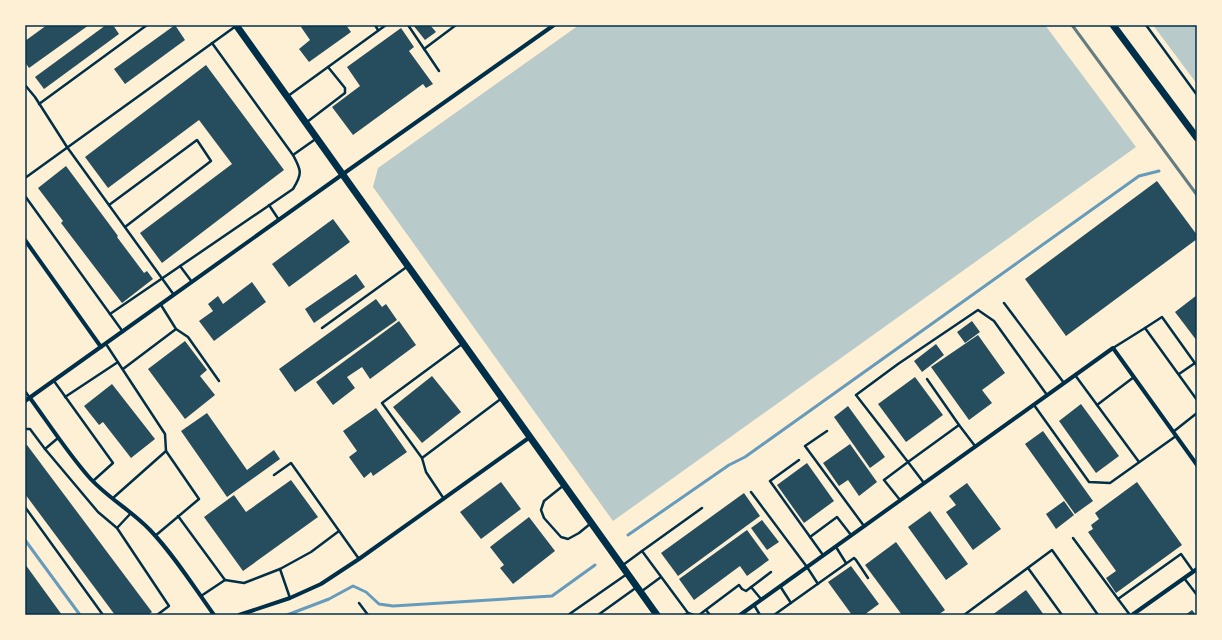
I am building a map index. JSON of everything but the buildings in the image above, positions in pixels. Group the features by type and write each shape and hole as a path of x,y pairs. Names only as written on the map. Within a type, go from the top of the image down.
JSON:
{"main road":[{"path":"237,25 657,615"},
{"path":"1113,25 1197,138"}],"street":[{"path":"25,401 554,25"},
{"path":"25,240 101,347"},
{"path":"740,615 1113,348 1197,465"},
{"path":"30,398 58,438 93,481 132,513 155,536 214,615"},
{"path":"239,615 290,598 321,584 359,559 530,437"},
{"path":"1131,615 1195,570"}],"lane":[{"path":"39,104 147,25"},
{"path":"25,178 237,25"},
{"path":"375,25 378,30"},
{"path":"288,97 386,25"},
{"path":"408,25 439,71"},
{"path":"424,48 456,25"},
{"path":"1146,25 1197,95"},
{"path":"110,314 293,189 298,181 300,169 293,155 212,43"},
{"path":"306,123 345,93 345,88 328,67"},
{"path":"25,85 67,147 174,295"},
{"path":"293,155 317,138"},
{"path":"109,205 197,140 211,161 125,227"},
{"path":"25,196 123,332"},
{"path":"269,205 279,220"},
{"path":"180,266 192,282"},
{"path":"322,328 408,266"},
{"path":"1004,303 1064,383"},
{"path":"161,304 176,329 188,337 219,381"},
{"path":"924,483 856,395 898,364 978,310 994,321 1047,395"},
{"path":"1113,348 1162,317 1197,366"},
{"path":"1145,328 1197,400"},
{"path":"123,370 176,329"},
{"path":"444,499 426,472 422,458 382,403 463,343"},
{"path":"106,344 165,434 166,451 199,499 155,536"},
{"path":"65,397 118,362"},
{"path":"1178,374 1195,362"},
{"path":"1075,375 1139,462"},
{"path":"1097,405 1134,377"},
{"path":"927,379 959,425 976,446"},
{"path":"54,381 112,463 93,481"},
{"path":"25,391 30,398"},
{"path":"422,458 502,398"},
{"path":"1034,405 1090,482 1110,483 1174,434 1197,413"},
{"path":"900,500 884,480 959,425"},
{"path":"25,429 30,429 98,512 117,528 169,606 157,615"},
{"path":"827,431 805,446 864,526"},
{"path":"45,448 58,438"},
{"path":"113,498 166,451"},
{"path":"799,460 770,481 824,555"},
{"path":"274,475 291,464 359,559"},
{"path":"564,484 544,502 541,510 544,518 562,537 568,539 592,523"},
{"path":"751,492 808,567 818,584"},
{"path":"25,507 103,615"},
{"path":"622,566 702,508"},
{"path":"117,528 132,513"},
{"path":"178,516 225,580"},
{"path":"810,537 838,517 851,535"},
{"path":"201,596 225,580 244,583 280,569 311,552 339,531"},
{"path":"1073,538 1131,615"},
{"path":"836,546 846,563"},
{"path":"964,615 1052,550 1098,615"},
{"path":"642,551 688,613 694,615"},
{"path":"1118,599 1180,554 1195,570"},
{"path":"774,615 854,558 868,578"},
{"path":"1028,568 1062,615"},
{"path":"280,569 290,598"},
{"path":"699,615 739,585 746,591 771,572"},
{"path":"568,615 627,573"},
{"path":"598,615 661,577"},
{"path":"1184,578 1197,595"},
{"path":"751,586 761,600"},
{"path":"780,586 791,603"},
{"path":"359,603 368,615"},
{"path":"754,605 760,615"},
{"path":"706,610 710,615"},
{"path":"684,615 688,613"}],"shaded area":[{"path":"579,25 1045,25 1136,147 613,521 373,187 378,168"},
{"path":"1153,25 1197,25 1197,84"}],"waterway":[{"path":"628,535 729,465 745,457 1139,176 1159,171"},
{"path":"25,540 80,615"},
{"path":"287,615 329,599 353,586 366,592 379,604 393,606 552,596 595,565"}],"railway":[{"path":"1072,25 1197,195"}]}
